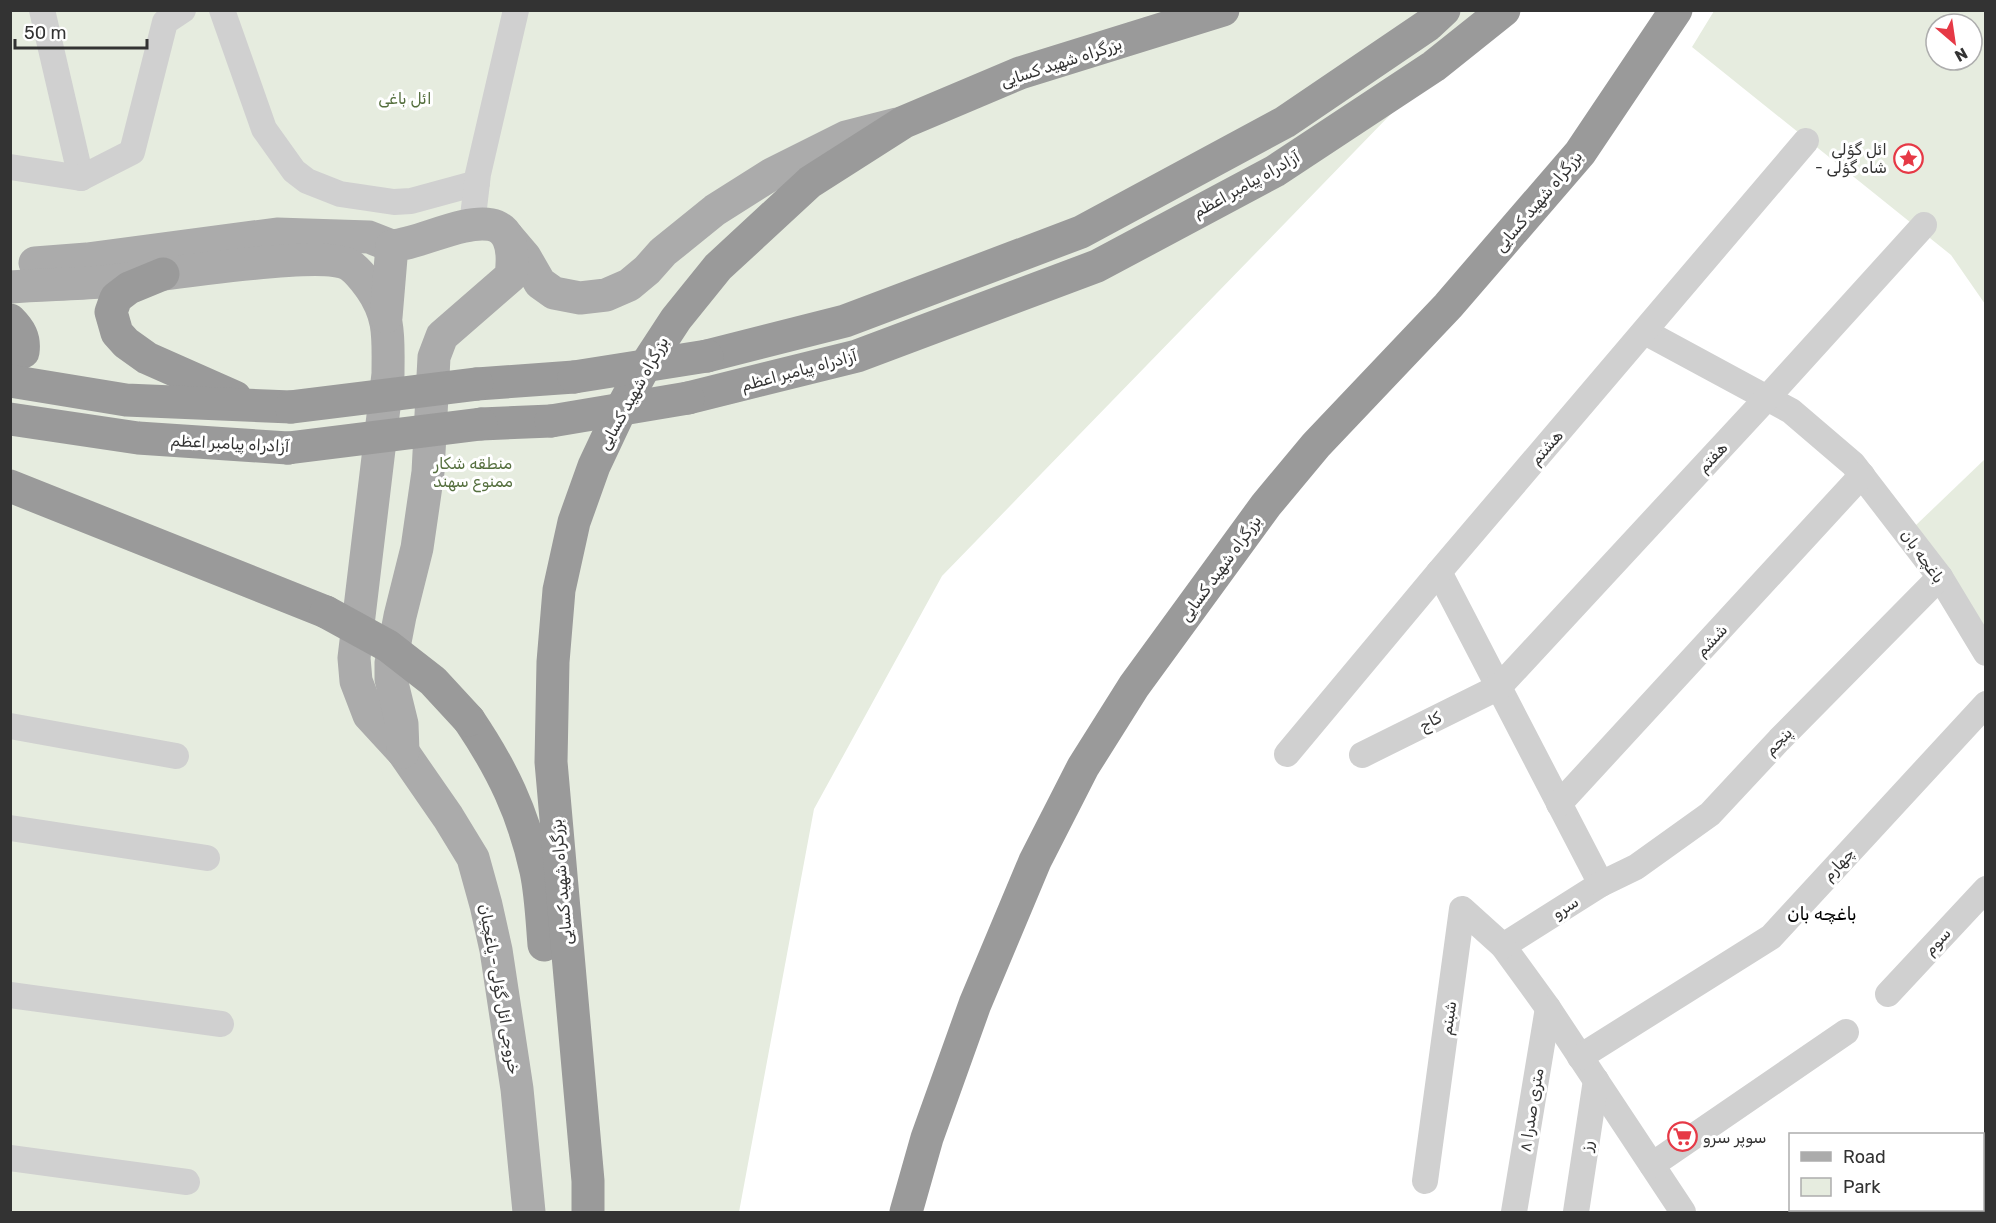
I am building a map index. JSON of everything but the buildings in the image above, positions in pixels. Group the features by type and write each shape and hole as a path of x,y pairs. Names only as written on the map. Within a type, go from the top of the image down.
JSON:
{"highway":[{"name":"بزرگراه شهید کسایی","path":"588,1212 588,1181 551,762 553,662 558,602 574,522 594,466 618,415 642,371 676,319 718,267 810,182 904,122 1020,73 1223,10"},
{"path":"10,381 126,400 291,407 477,384 574,377 707,356 845,321 1081,232 1285,122 1428,25 1444,10"},
{"name":"آزادراه پیامبر اعظم","path":"10,419 138,438 288,448 481,424 551,421 688,399 857,356 1096,266 1275,171 1434,66 1504,10"},
{"name":"بزرگراه شهید کسایی","path":"906,1212 927,1138 975,1004 1035,861 1083,767 1134,686 1266,505 1309,454 1448,306 1580,153 1676,10"},
{"path":"163,274 129,288 116,298 111,312 117,333 126,343 147,358 256,406"},
{"path":"10,320 20,330 24,342 22,352 10,357"},
{"path":"10,486 326,612 397,653 433,681 469,720 493,756 519,808 536,872 568,1164 576,1212"}],"main road":[{"path":"10,265 87,260 277,234 369,237 392,246 410,243 459,227 486,227 515,243 540,283 554,293 580,298 606,295 628,285 647,270 663,252 715,210 772,174 846,137 904,122"},
{"path":"403,752 402,724 391,680 391,663 417,548 428,472 434,357 442,336 511,276 513,256 509,240 486,227"},
{"name":"خروجی ائل گؤلی - یاغچیان","path":"392,246 386,318 388,374 354,658 356,681 369,715 403,752 472,858 496,950 517,1089 529,1212"},
{"path":"10,287 103,282 282,261 330,260 349,265 362,275 380,301 386,318"}],"street":[{"path":"42,10 81,178"},
{"path":"10,167 81,178 132,152 165,22 183,10"},
{"path":"222,10 264,129 294,171 307,181 340,194 394,202 420,199 477,183"},
{"path":"486,227 477,183 516,10"},
{"name":"هشتم","path":"1287,754 1438,572 1806,141"},
{"name":"هفتم","path":"1498,687 1767,398 1924,225"},
{"name":"باغچه بان","path":"1645,332 1791,411 1858,470 1940,578 1986,653"},
{"name":"ششم","path":"1560,804 1858,470"},
{"path":"1438,572 1601,884"},
{"name":"پنجم","path":"1601,884 1636,867 1710,814 1779,740 1940,578"},
{"name":"کاج","path":"1362,755 1498,687"},
{"name":"چهارم","path":"1580,1057 1771,937 1986,705"},
{"path":"10,726 176,756"},
{"path":"10,828 207,858"},
{"name":"سرو","path":"1503,946 1601,884"},
{"name":"سوم","path":"1888,994 1986,889"},
{"name":"شبنم","path":"1425,1181 1462,909 1503,946"},
{"path":"1503,946 1548,1008 1683,1212"},
{"path":"10,995 221,1024"},
{"name":"۸ متری صدرا","path":"1514,1212 1548,1008"},
{"path":"1652,1165 1846,1032"},
{"name":"رز","path":"1576,1212 1596,1080"},
{"path":"10,1158 188,1182"}],"green space":[{"name":"منطقه شکار ممنوع سهند","path":"10,11 1491,11 942,576 814,809 739,1212 11,1212"},
{"name":"ائل گؤلی - شاه گؤلی","path":"1714,11 1985,11 1985,304 1951,255 1692,47"},
{"path":"1985,459 1985,635 1914,527"}],"place":[{"name":"ائل گؤلی - شاه گؤلی","path":"1908,158"},
{"name":"سوپر سرو","path":"1682,1137"}],"district":[{"name":"باغچه بان","path":"1822,914"}],"park label":[{"name":"ائل باغی","path":"405,98"}]}
